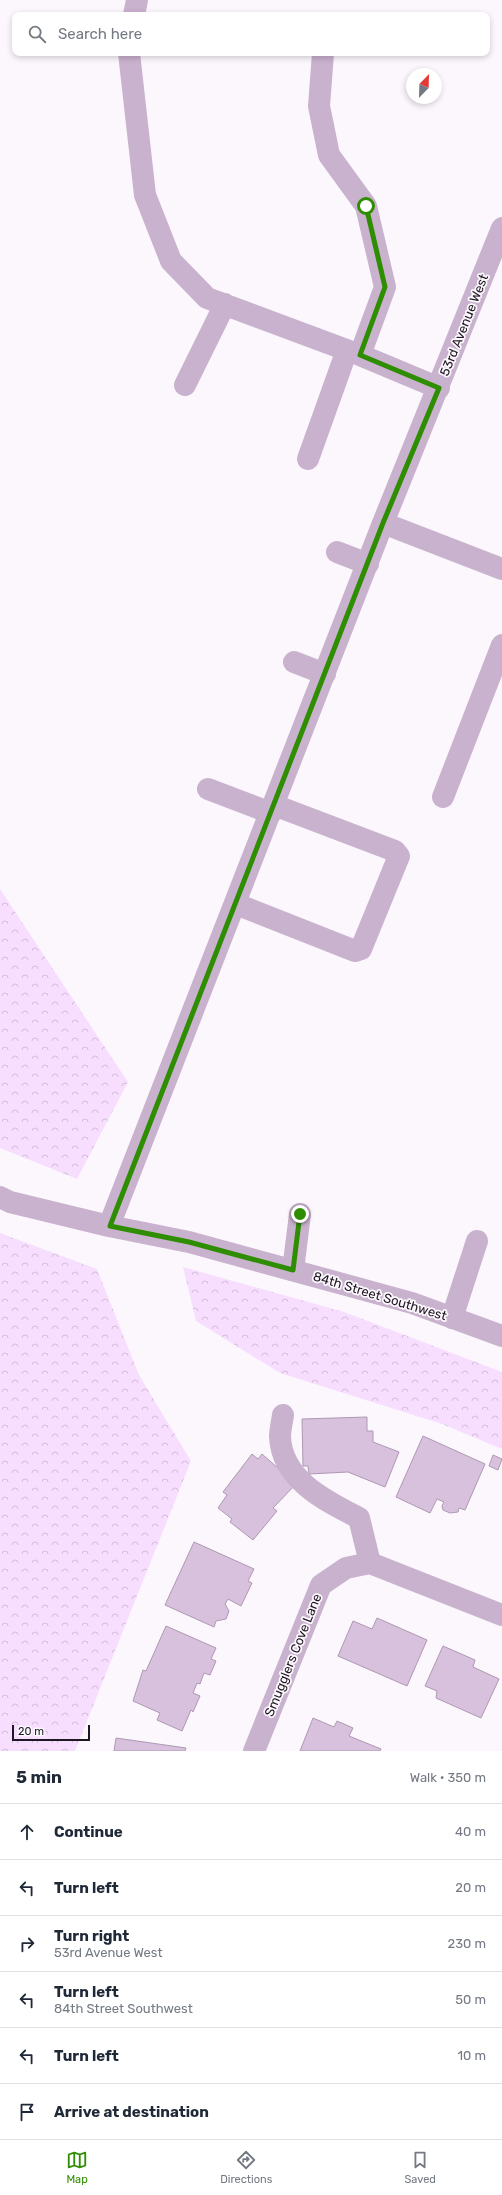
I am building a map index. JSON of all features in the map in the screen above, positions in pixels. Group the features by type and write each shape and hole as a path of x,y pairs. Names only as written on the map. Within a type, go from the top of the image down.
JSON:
{"street":[{"path":"135,12 137,0"},
{"path":"128,56 145,195 171,261 207,298 354,352 439,388"},
{"path":"308,459 354,352 385,287 366,206 329,155 319,106 323,56"},
{"name":"53rd Avenue West","path":"110,1226 383,523 439,388 494,271 502,228"},
{"path":"185,385 225,304"},
{"path":"383,523 502,570"},
{"path":"337,552 368,564"},
{"path":"443,797 502,645"},
{"path":"294,662 325,674"},
{"path":"208,789 395,851 399,856 361,949 355,951 236,904"},
{"name":"84th Street Southwest","path":"0,1197 10,1202 110,1226 189,1242 293,1270 412,1303 502,1336"},
{"path":"293,1270 300,1214"},
{"path":"452,1318 477,1241"},
{"path":"283,1415 280,1437 286,1461 304,1485 334,1506 359,1518 370,1563 502,1615"},
{"name":"Smugglers Cove Lane","path":"254,1751 321,1586 346,1568 370,1563"}],"green space":[{"path":"0,889 128,1082 77,1179 0,1148"},
{"path":"0,1233 97,1269 139,1375 191,1461 75,1751 0,1751"},
{"path":"183,1267 344,1312 502,1372 502,1449 442,1424 280,1373 196,1321"}],"building":[{"path":"367,1417 367,1431 373,1431 373,1442 399,1452 385,1487 348,1472 309,1474 308,1466 303,1466 302,1419"},
{"path":"423,1436 485,1464 465,1510 459,1508 458,1512 450,1513 443,1510 442,1506 444,1502 437,1499 430,1513 396,1497"},
{"path":"252,1454 258,1459 262,1454 296,1484 273,1508 277,1511 253,1540 230,1522 232,1519 218,1508 227,1495 223,1492"},
{"path":"493,1455 502,1459 498,1470 489,1466"},
{"path":"194,1542 254,1569 248,1581 252,1583 241,1606 228,1599 225,1604 229,1611 226,1619 216,1621 214,1627 165,1605"},
{"path":"377,1618 427,1640 407,1686 338,1656 353,1621 372,1629"},
{"path":"166,1626 216,1648 211,1659 216,1661 210,1675 204,1673 200,1684 197,1683 193,1693 200,1696 193,1712 191,1710 182,1731 157,1720 160,1713 133,1701 143,1670 146,1671"},
{"path":"443,1646 475,1660 473,1667 499,1679 481,1718 436,1698 437,1691 425,1686"},
{"path":"313,1718 334,1727 337,1721 353,1728 349,1736 381,1749 380,1751 300,1751"},
{"path":"116,1738 186,1748 185,1751 114,1751"}],"route":[{"path":"300,1214 293,1270 189,1242 110,1226 383,523 439,388 360,355 385,287 366,206"}]}
